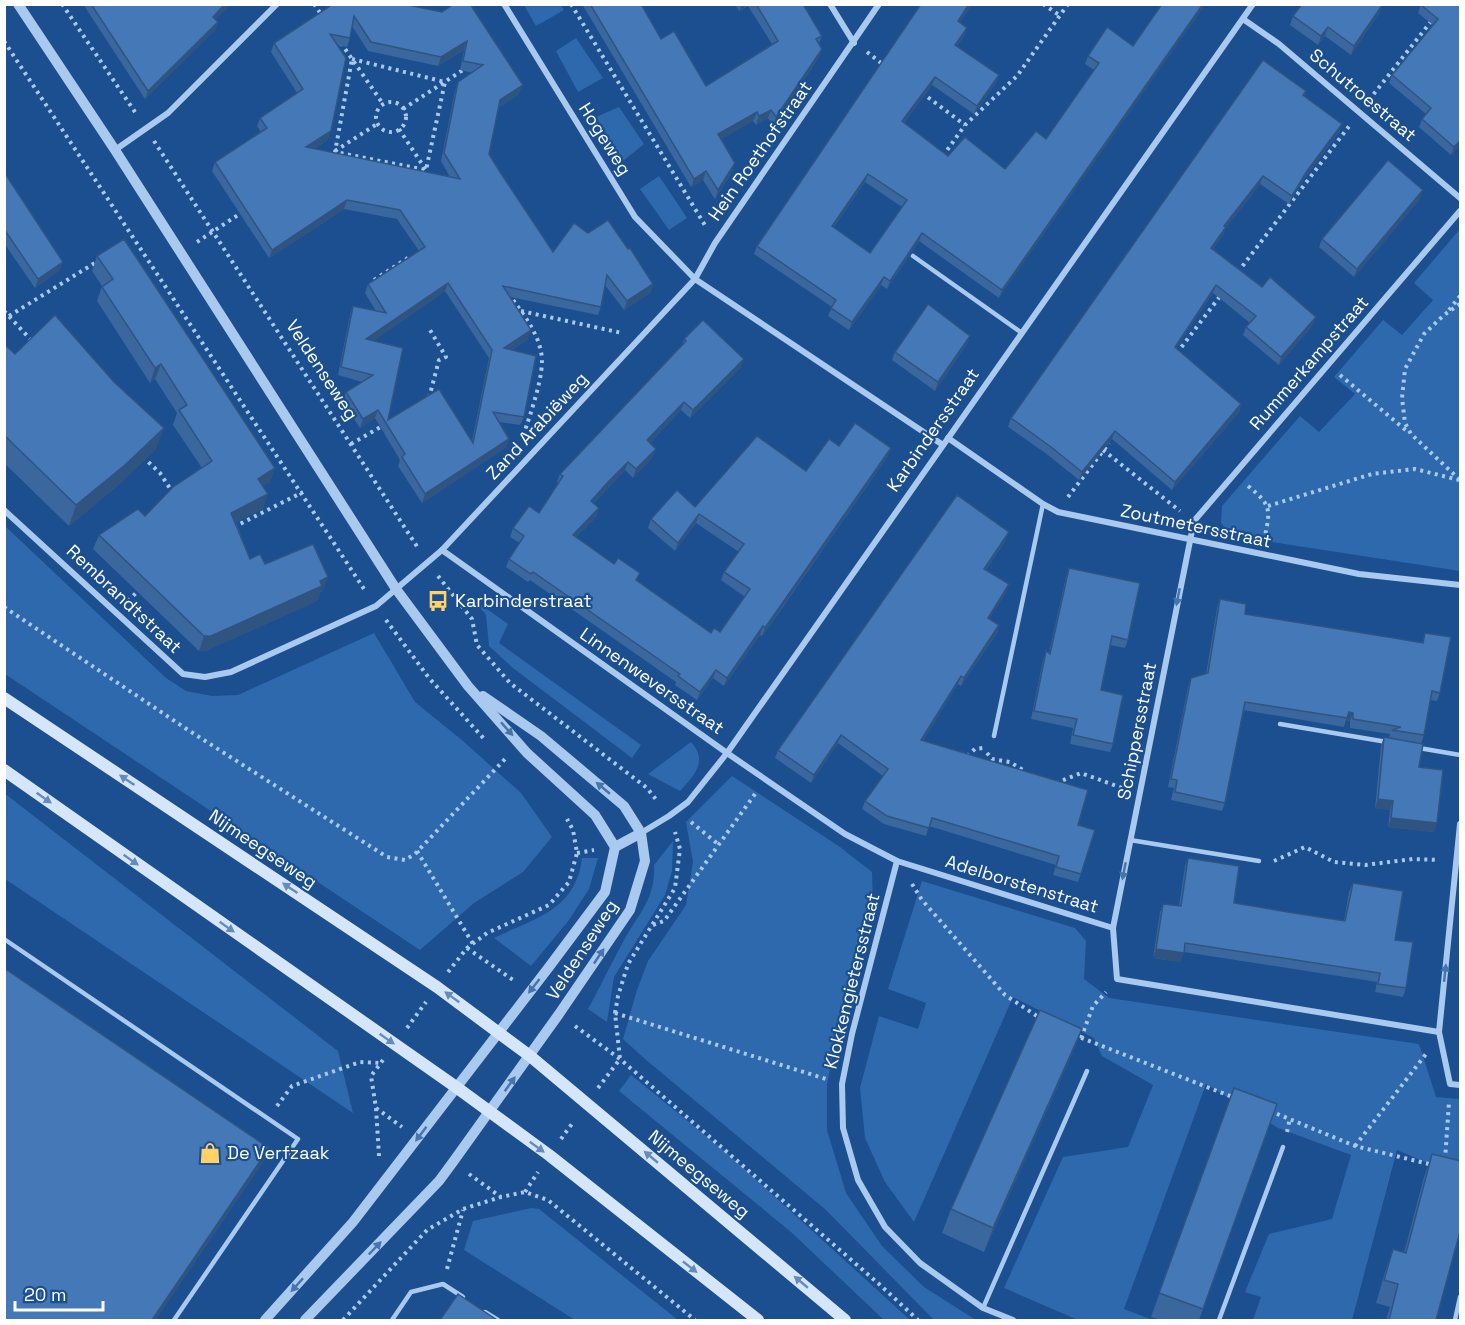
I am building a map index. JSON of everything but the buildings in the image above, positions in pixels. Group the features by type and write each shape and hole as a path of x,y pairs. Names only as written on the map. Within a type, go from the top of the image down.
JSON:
{"main road":[{"name":"Nijmeegseweg","path":"4,698 427,980 499,1031 845,1320"},
{"path":"4,770 456,1087 549,1155 758,1320"}],"street":[{"name":"Veldenseweg","path":"18,4 181,252 396,589 468,686 527,753 595,814 615,847 604,892 499,1031"},
{"path":"115,150 168,113 277,4"},
{"name":"Hogeweg","path":"504,4 635,217 695,279"},
{"path":"830,4 854,43"},
{"name":"Hein Roethofstraat","path":"695,279 715,243 879,4"},
{"name":"Karbindersstraat","path":"615,847 669,816 688,802 727,753 1253,4"},
{"name":"Schutroestraat","path":"1243,19 1279,44 1461,198"},
{"name":"Rummerkampstraat","path":"1190,540 1194,522 1461,211"},
{"path":"695,279 943,445"},
{"name":"Zand Arabiëweg","path":"396,589 442,550 695,279"},
{"name":"Zoutmetersstraat","path":"948,438 1057,512 1359,574 1461,585"},
{"name":"Rembrandtstraat","path":"4,510 183,674 205,677 231,672 376,606 396,589"},
{"name":"Schippersstraat","path":"1113,928 1190,540"},
{"name":"Linnenweversstraat","path":"442,550 727,753"},
{"name":"Veldenseweg","path":"468,686 541,736 624,806 641,832 645,861 630,910 530,1056"},
{"name":"Adelborstenstraat","path":"727,753 767,778 845,834 897,861 1113,928 1117,979 1439,1032"},
{"path":"1461,824 1439,1032 1450,1084 1461,1085"},
{"name":"Klokkengietersstraat","path":"897,861 852,1034 842,1084 843,1128 858,1180 885,1227 920,1263 983,1308 1013,1320"},
{"path":"265,1320 353,1222 499,1031"},
{"path":"305,1320 440,1181 530,1056"}],"lane":[{"path":"913,256 1022,333"},
{"path":"994,736 1043,504"},
{"path":"1280,724 1393,743"},
{"path":"1415,747 1461,755"},
{"path":"1131,840 1259,861"},
{"path":"4,939 298,1139 174,1320"},
{"path":"983,1308 1087,1071"},
{"path":"1220,1320 1283,1147"},
{"path":"392,1320 411,1292 443,1284 470,1302"},
{"path":"1455,1320 1461,1297"},
{"path":"480,1308 498,1320"}],"path":[{"name":"Veldenseweg","path":"62,4 428,562 472,619 477,645 510,683 574,732"},
{"path":"314,4 327,23"},
{"path":"571,4 715,243"},
{"path":"1043,4 1059,15"},
{"path":"942,159 965,124 1017,76 1068,4"},
{"path":"1231,281 1359,112 1437,14"},
{"path":"4,41 376,606 429,678 488,742"},
{"path":"340,41 383,104"},
{"path":"854,43 891,70"},
{"path":"352,59 445,82"},
{"path":"335,152 352,59"},
{"path":"403,109 474,63"},
{"path":"426,170 445,82"},
{"path":"919,91 965,124"},
{"path":"395,103 403,109 404,122 399,129 385,131 377,124 376,114 383,104 395,103"},
{"path":"325,158 377,124"},
{"path":"399,129 432,179"},
{"path":"335,152 426,170"},
{"path":"181,252 250,207"},
{"path":"126,243 135,237"},
{"path":"374,280 417,252"},
{"path":"9,316 106,256"},
{"path":"508,291 537,339 542,354 538,383 512,474"},
{"path":"1174,356 1224,291"},
{"path":"1411,434 1405,423 1402,398 1405,369 1424,334 1461,296"},
{"path":"1444,315 1461,304"},
{"path":"4,311 39,348"},
{"path":"521,311 641,337"},
{"path":"420,404 430,398 440,360 446,357 430,330"},
{"path":"1328,365 1411,434 1461,481"},
{"path":"351,444 390,421"},
{"path":"1057,512 1110,441"},
{"path":"1103,450 1194,522"},
{"path":"136,451 160,473 179,500"},
{"path":"1268,506 1372,474 1414,469 1461,481"},
{"path":"1234,474 1263,498 1268,506 1268,523 1262,554"},
{"path":"228,530 303,492"},
{"path":"117,613 141,587"},
{"path":"4,607 185,728 387,857 405,860 417,851 506,758"},
{"path":"984,748 987,738 994,736"},
{"path":"967,756 975,749 984,748"},
{"path":"984,748 992,759 1010,762 1033,777"},
{"path":"1056,783 1081,773 1139,795"},
{"path":"653,925 664,921 767,778"},
{"path":"445,977 467,948 487,933 549,905 569,882 577,853 573,830 564,813"},
{"path":"669,816 690,822 718,844"},
{"path":"1259,861 1268,862 1283,858 1305,847 1334,862 1365,865 1413,859 1457,861"},
{"path":"417,851 473,944"},
{"path":"897,861 922,900 1005,995 1050,1023"},
{"path":"467,948 530,992"},
{"path":"400,1036 430,997"},
{"path":"1081,1038 1094,1006"},
{"path":"615,1013 842,1084"},
{"path":"559,1014 620,1059 918,1320"},
{"path":"1070,1033 1239,1100"},
{"path":"379,1164 376,1108 370,1076 387,1054"},
{"path":"1355,1146 1425,1056"},
{"path":"525,1192 549,1155 620,1059"},
{"path":"268,1119 292,1086 360,1062 381,1063"},
{"path":"1260,1107 1355,1146 1433,1165"},
{"path":"1444,1167 1448,1119"},
{"path":"343,1320 427,1230 464,1209 525,1192 548,1200 695,1320"},
{"path":"447,1272 464,1209"}],"shaded area":[{"path":"524,5 561,5 564,10 536,26"},
{"path":"576,38 603,78 578,92 556,51"},
{"path":"619,107 644,144 623,161 596,117"},
{"path":"659,176 687,218 669,230 640,189"},
{"path":"1460,229 1460,571 1232,536 1221,523 1222,506 1300,416 1319,432 1355,394 1334,377 1383,320 1402,335 1433,300 1414,283"},
{"path":"5,526 166,678 186,691 212,696 238,695 374,633 415,702 521,793 552,837 523,872 474,903 420,950 5,674"},
{"path":"474,600 508,624 499,643 641,745 632,758 513,668 489,646 486,615"},
{"path":"691,742 699,756 699,762 694,774 680,791 648,774"},
{"path":"732,776 840,847 872,872 873,905 841,1009 827,1085 827,1130 846,1193 882,1246 924,1287 976,1320 934,1320 826,1210 623,1039 648,961 686,905 693,862 686,822"},
{"path":"4,793 338,1051 353,1113 5,879"},
{"path":"673,841 672,871 665,895 614,977 607,1022 588,1009 623,942 645,906 652,887 654,865"},
{"path":"582,858 598,858 589,889 569,920 531,966 494,938 538,918 562,901 578,876"},
{"path":"922,881 1075,928 1086,941 1084,979 1109,998 1419,1044 1436,1097 1460,1099 1460,1177 1397,1150 1352,1320 1253,1320 1261,1297 1245,1292 1269,1234 1332,1219 1351,1155 1278,1128 1206,1084 1124,1309 1153,1320 1078,1320 1004,1288 1063,1157 1128,1147 1153,1085 1102,1056 1094,1038 1013,997 914,1222 885,1182 865,1138 860,1088 879,1016 918,1029 926,1003 888,989"},
{"path":"631,1075 727,1153 910,1320 884,1320 791,1232 619,1091"},
{"path":"531,1208 539,1209 678,1320 575,1320 464,1250 473,1221"}],"place":[{"name":"Karbinderstraat","path":"438,601"},
{"name":"De Verfzaak","path":"210,1153"}]}
